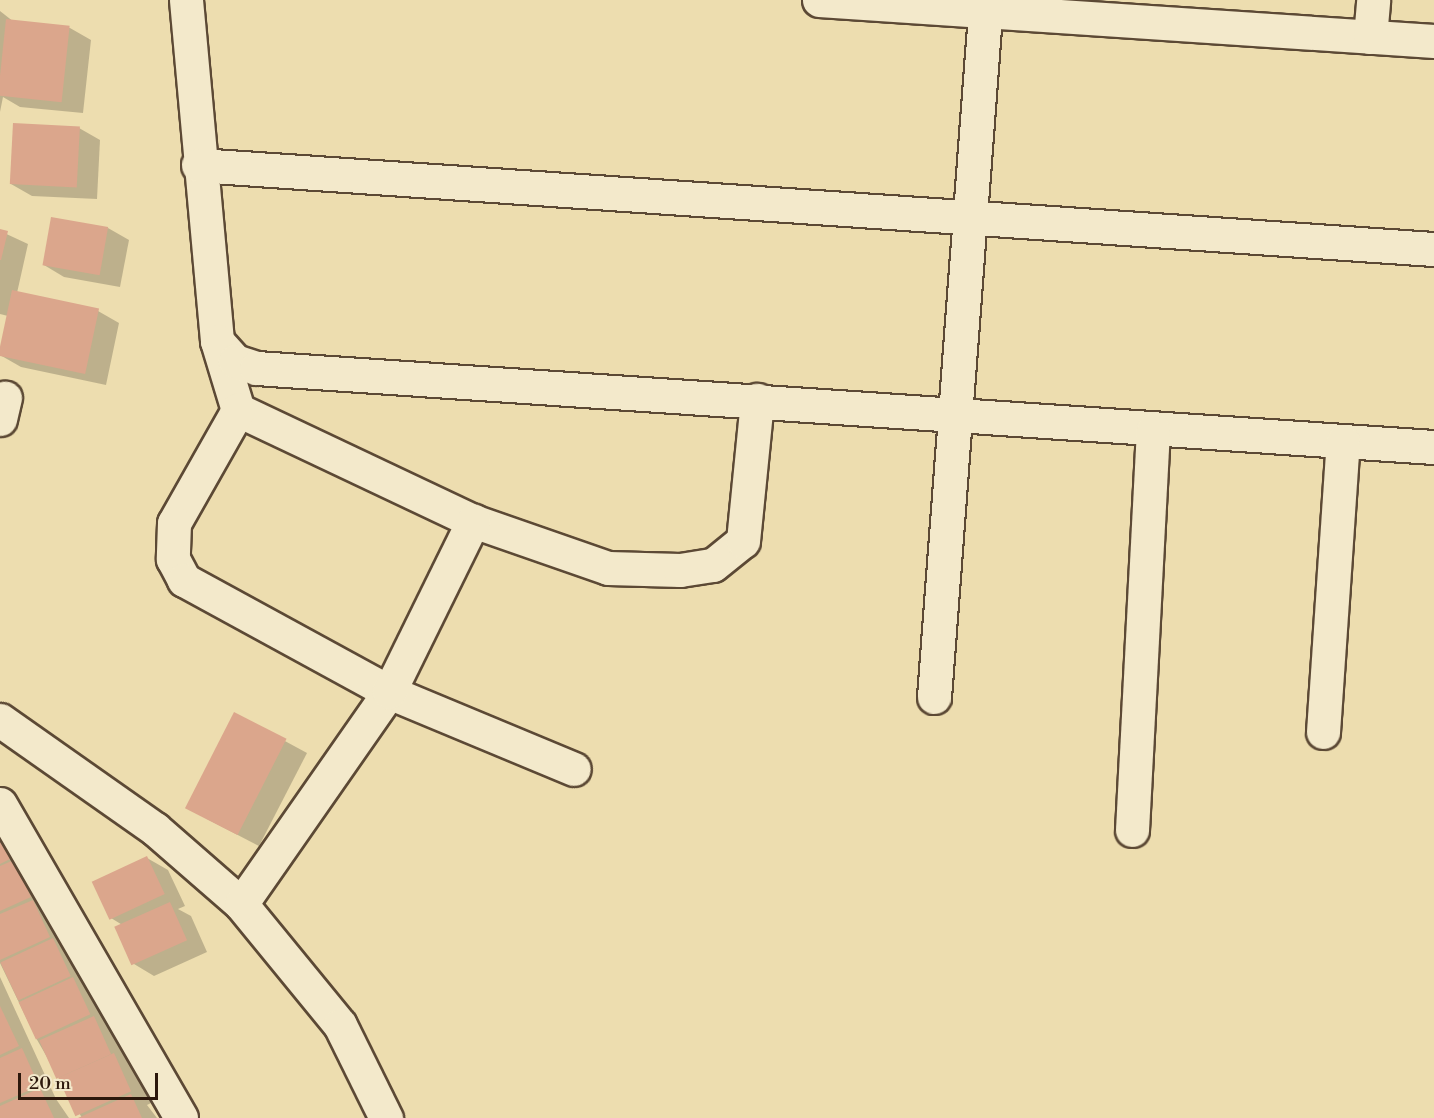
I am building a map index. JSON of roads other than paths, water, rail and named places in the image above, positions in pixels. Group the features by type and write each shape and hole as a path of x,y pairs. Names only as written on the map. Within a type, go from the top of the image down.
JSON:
{"street":[{"path":"186,0 198,165 217,341 238,410 174,523 173,560 184,580 389,692 574,769"},
{"path":"819,0 1190,12 1370,37 1434,41"},
{"path":"1370,37 1373,0"},
{"path":"934,697 986,6"},
{"path":"198,165 1434,249"},
{"path":"217,341 236,361 256,368 1434,447"},
{"path":"238,410 474,521 608,568 713,565 732,555 747,524 757,400"},
{"path":"1132,830 1154,430"},
{"path":"1323,732 1343,442"},
{"path":"241,904 389,692 474,521"},
{"path":"0,720 155,829 241,904 340,1025 386,1118"},
{"path":"0,804 181,1118"}]}
